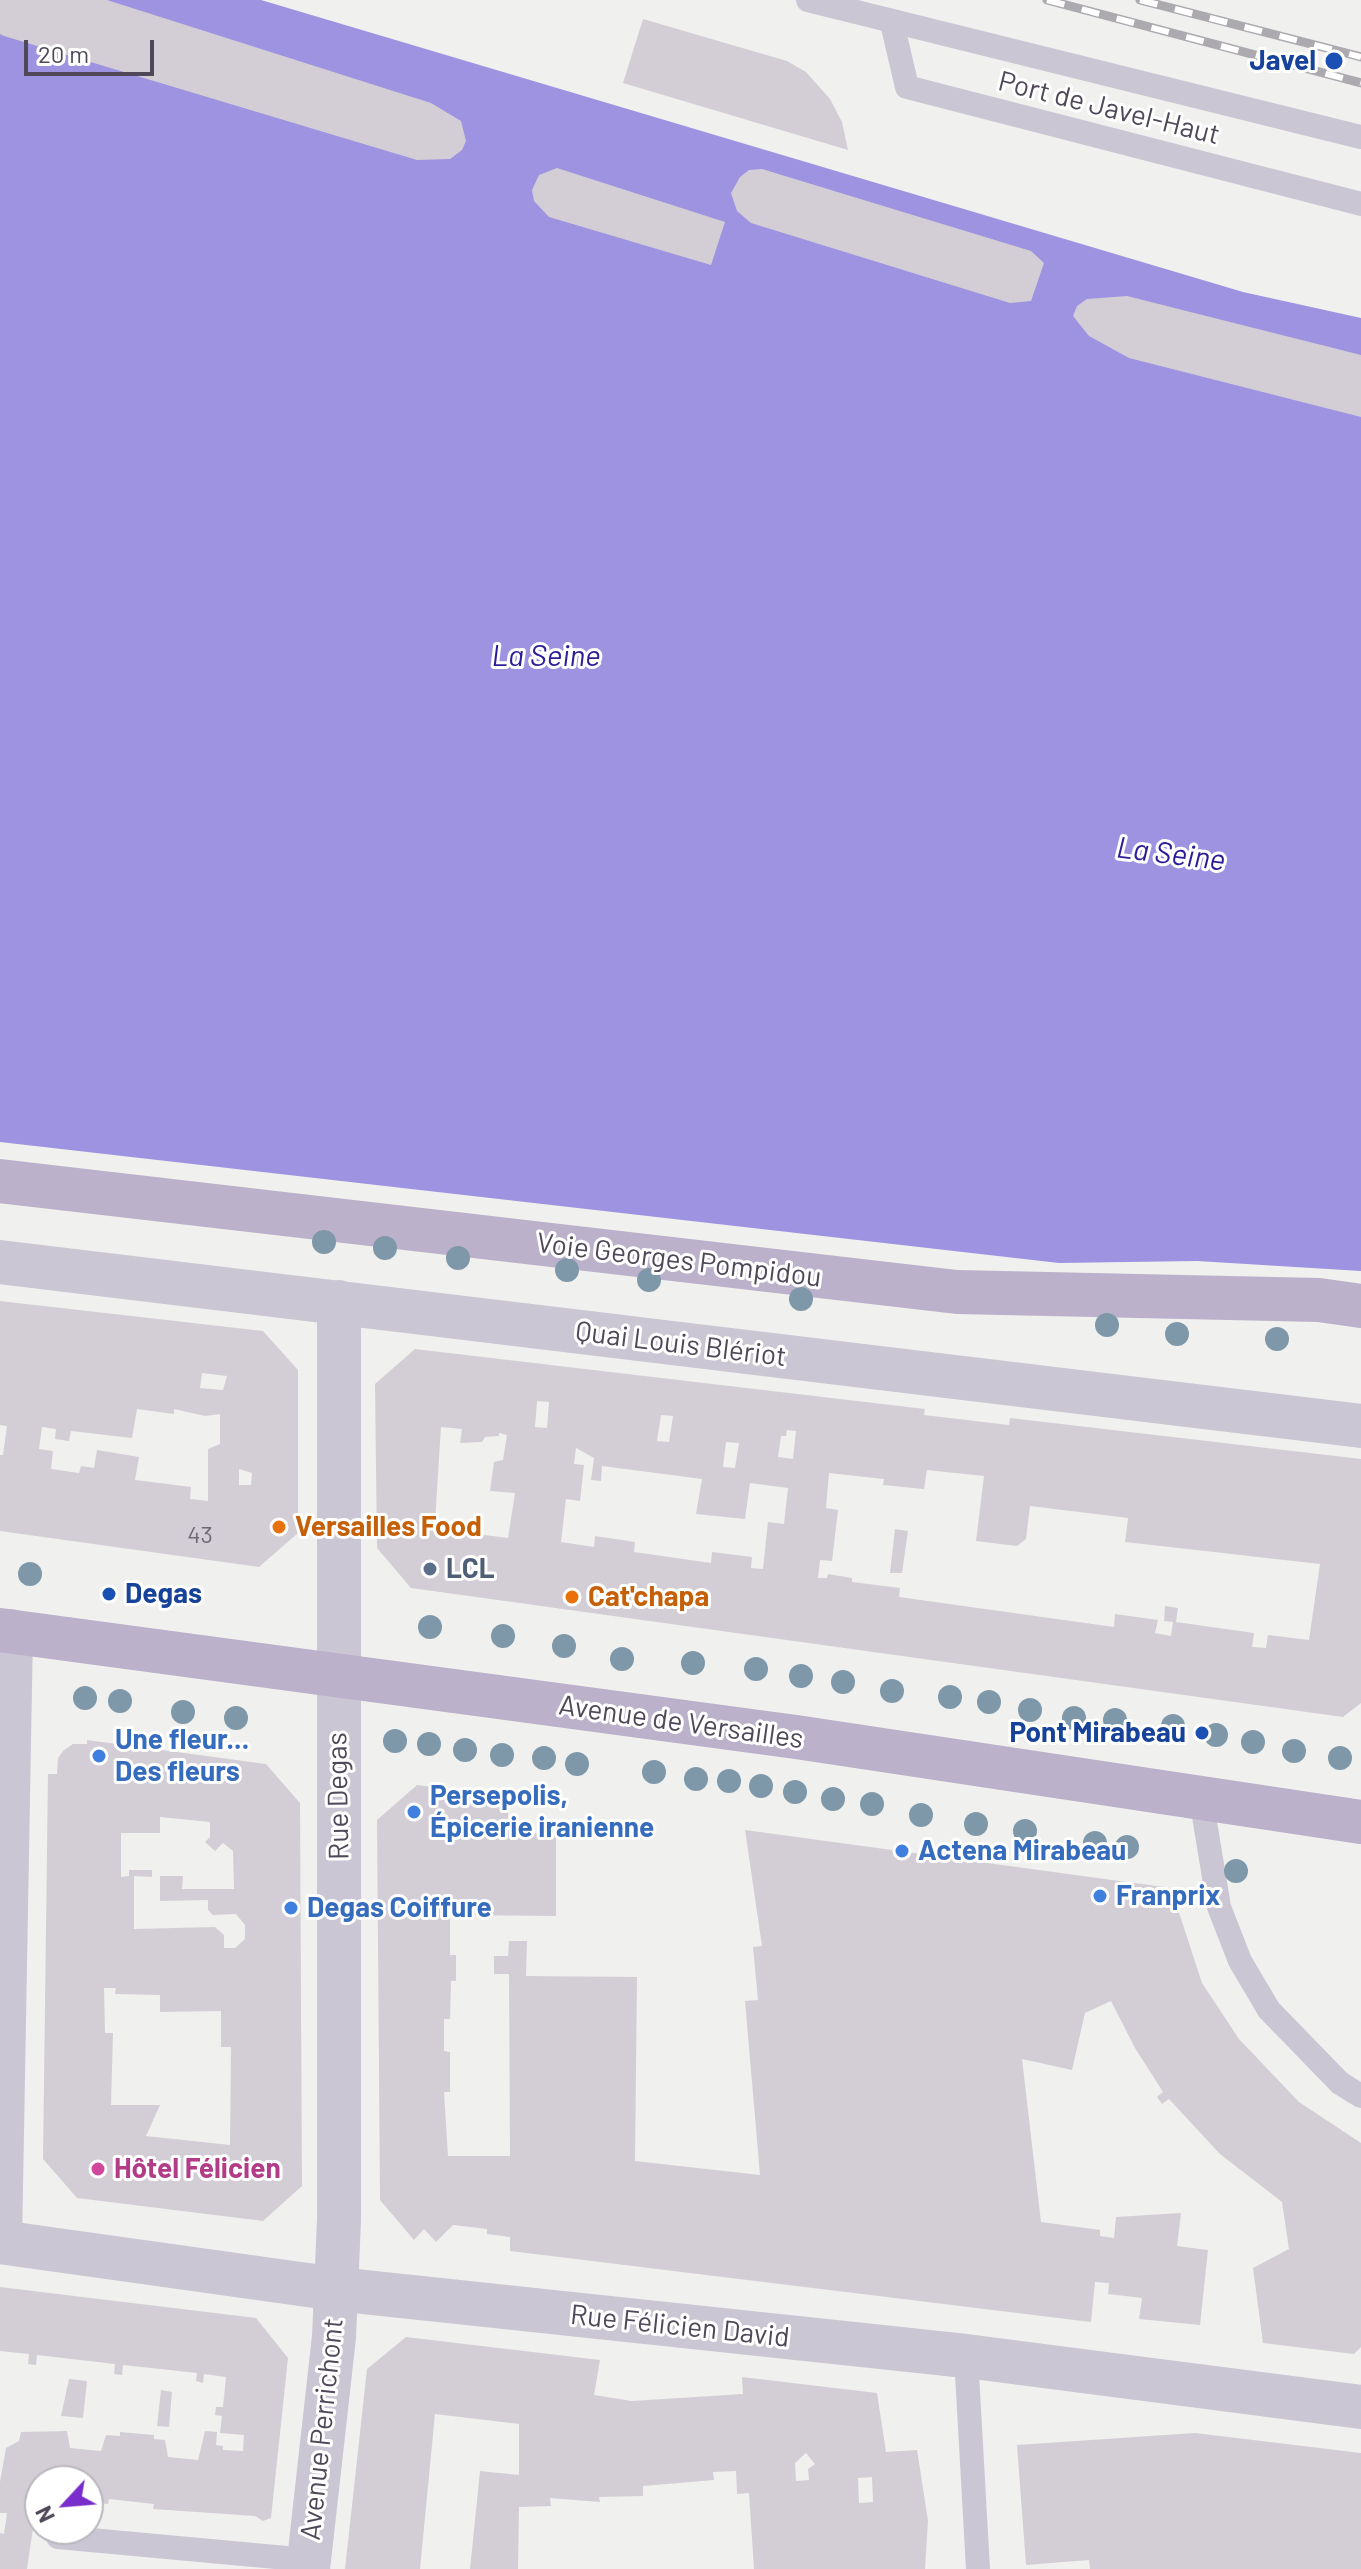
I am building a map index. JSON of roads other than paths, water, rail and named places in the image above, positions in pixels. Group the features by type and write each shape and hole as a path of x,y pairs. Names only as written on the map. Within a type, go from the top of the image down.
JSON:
{"main road":[{"name":"Voie Georges Pompidou","path":"0,1181 957,1292 1319,1300 1361,1306"},
{"name":"Avenue de Versailles","path":"5,1630 796,1737 1361,1822"}],"street":[{"name":"Quai Louis Blériot","path":"0,1262 1361,1426"},
{"name":"Rue Degas","path":"336,2289 339,2220 339,1302"},
{"path":"0,2242 5,1630"},
{"name":"Rue Félicien David","path":"0,2242 336,2289 966,2356 1361,2407"},
{"name":"Avenue Perrichont","path":"308,2564 334,2337 336,2289"}],"lane":[{"name":"Port de Javel-Haut","path":"808,0 1361,137"},
{"name":"Port de Javel-Haut","path":"892,23 907,87 1361,204"},
{"path":"1201,1798 1219,1907 1240,1961 1269,2010 1340,2083 1361,2096"},
{"path":"966,2356 978,2569"},
{"path":"104,2542 308,2564"}],"water":[{"name":"La Seine","path":"0,0 261,0 1243,292 1361,318 1361,1271 1197,1261 1059,1263 0,1142"}],"railway":[{"path":"1047,0 1361,83"},
{"path":"1140,0 1361,57"}],"place":[{"name":"Javel","path":"1334,61"},
{"name":"Versailles Food","path":"279,1527"},
{"name":"LCL","path":"430,1569"},
{"name":"Degas","path":"109,1594"},
{"name":"Cat'chapa","path":"572,1597"},
{"name":"Pont Mirabeau","path":"1202,1733"},
{"name":"Une fleur... Des fleurs","path":"99,1756"},
{"name":"Persepolis, Épicerie iranienne","path":"414,1812"},
{"name":"Actena Mirabeau","path":"902,1851"},
{"name":"Franprix","path":"1100,1896"},
{"name":"Degas Coiffure","path":"291,1908"},
{"name":"Hôtel Félicien","path":"98,2169"}]}
